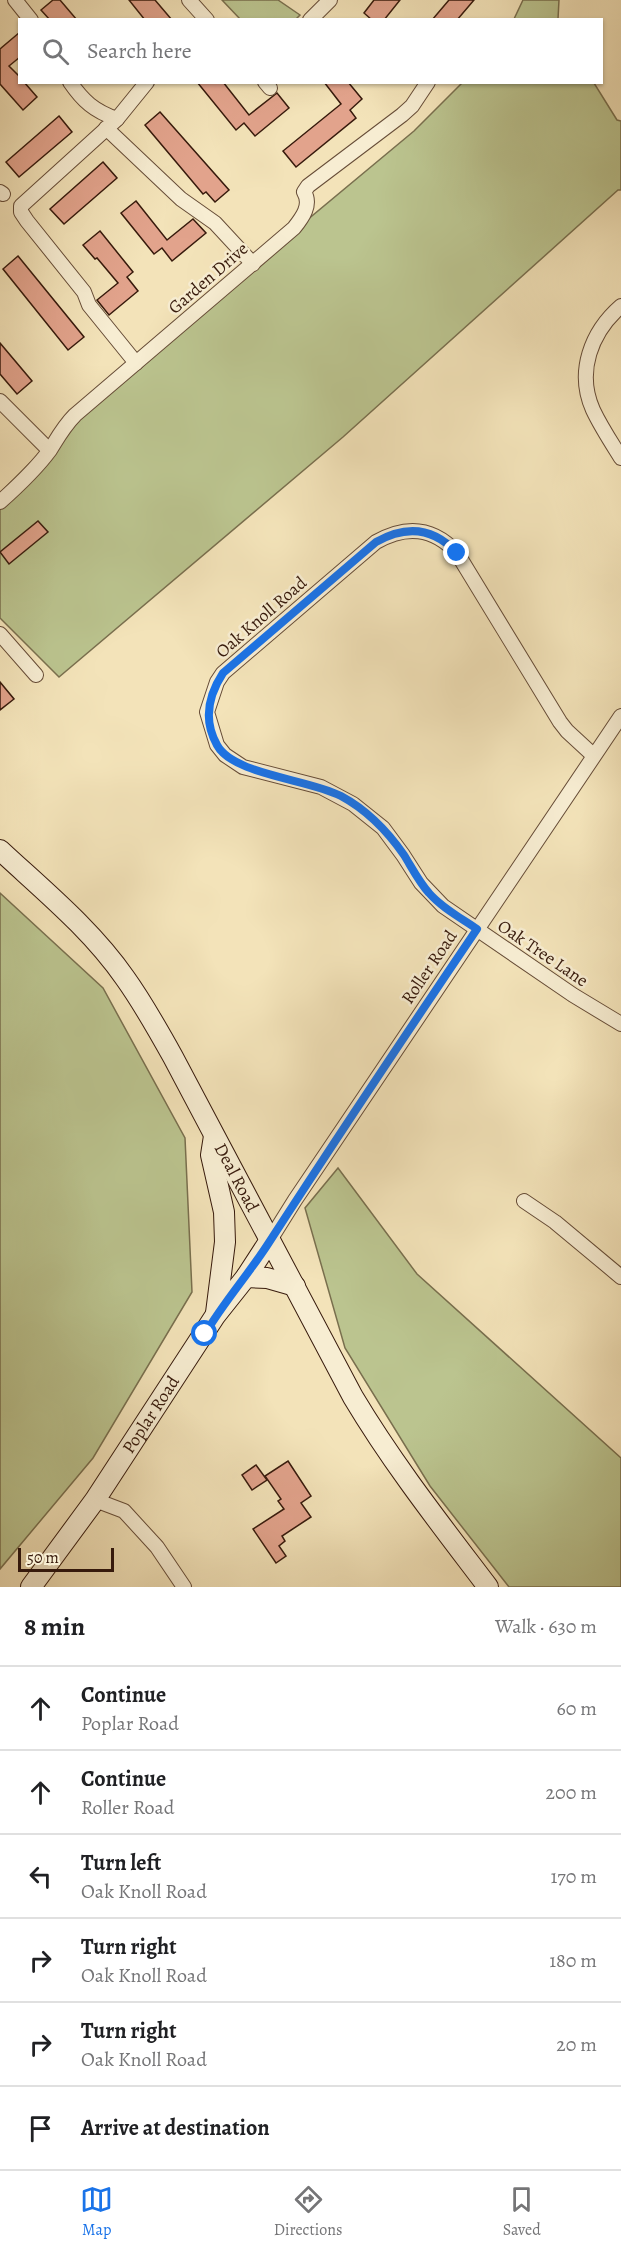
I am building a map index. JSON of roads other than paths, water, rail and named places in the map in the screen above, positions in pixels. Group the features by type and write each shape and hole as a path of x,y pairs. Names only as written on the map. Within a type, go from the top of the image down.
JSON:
{"street":[{"path":"15,0 29,18"},
{"path":"189,0 203,18"},
{"path":"312,18 330,0"},
{"path":"72,84 88,105 111,123 181,199 215,224 253,264"},
{"path":"136,363 89,305 84,292 21,212 21,206 111,123 145,84"},
{"name":"Garden Drive","path":"0,502 25,479 75,415 294,228 308,204 304,192 308,186 402,115 412,106 427,84"},
{"path":"621,306 604,322 595,337 586,367 592,408 621,458"},
{"path":"0,401 49,450"},
{"name":"Oak Knoll Road","path":"477,929 431,895 382,828 354,804 321,787 243,767 225,755 217,745 207,712 217,682 223,673 376,542 389,535 419,530 446,541 457,553 560,722 593,755"},
{"path":"0,634 36,675"},
{"name":"Roller Road","path":"270,1240 621,716"},
{"name":"Deal Road","path":"0,849 102,948 147,1010 353,1397 373,1430 423,1501 488,1587"},
{"name":"Oak Tree Lane","path":"477,929 621,1024"},
{"path":"214,1136 211,1155 224,1212 225,1242 215,1316"},
{"path":"524,1201 568,1232 621,1277"},
{"name":"Poplar Road","path":"31,1587 95,1500 215,1316 246,1277 270,1240"},
{"path":"246,1277 267,1278 295,1286"},
{"path":"95,1500 124,1511 157,1547 184,1587"}]}
